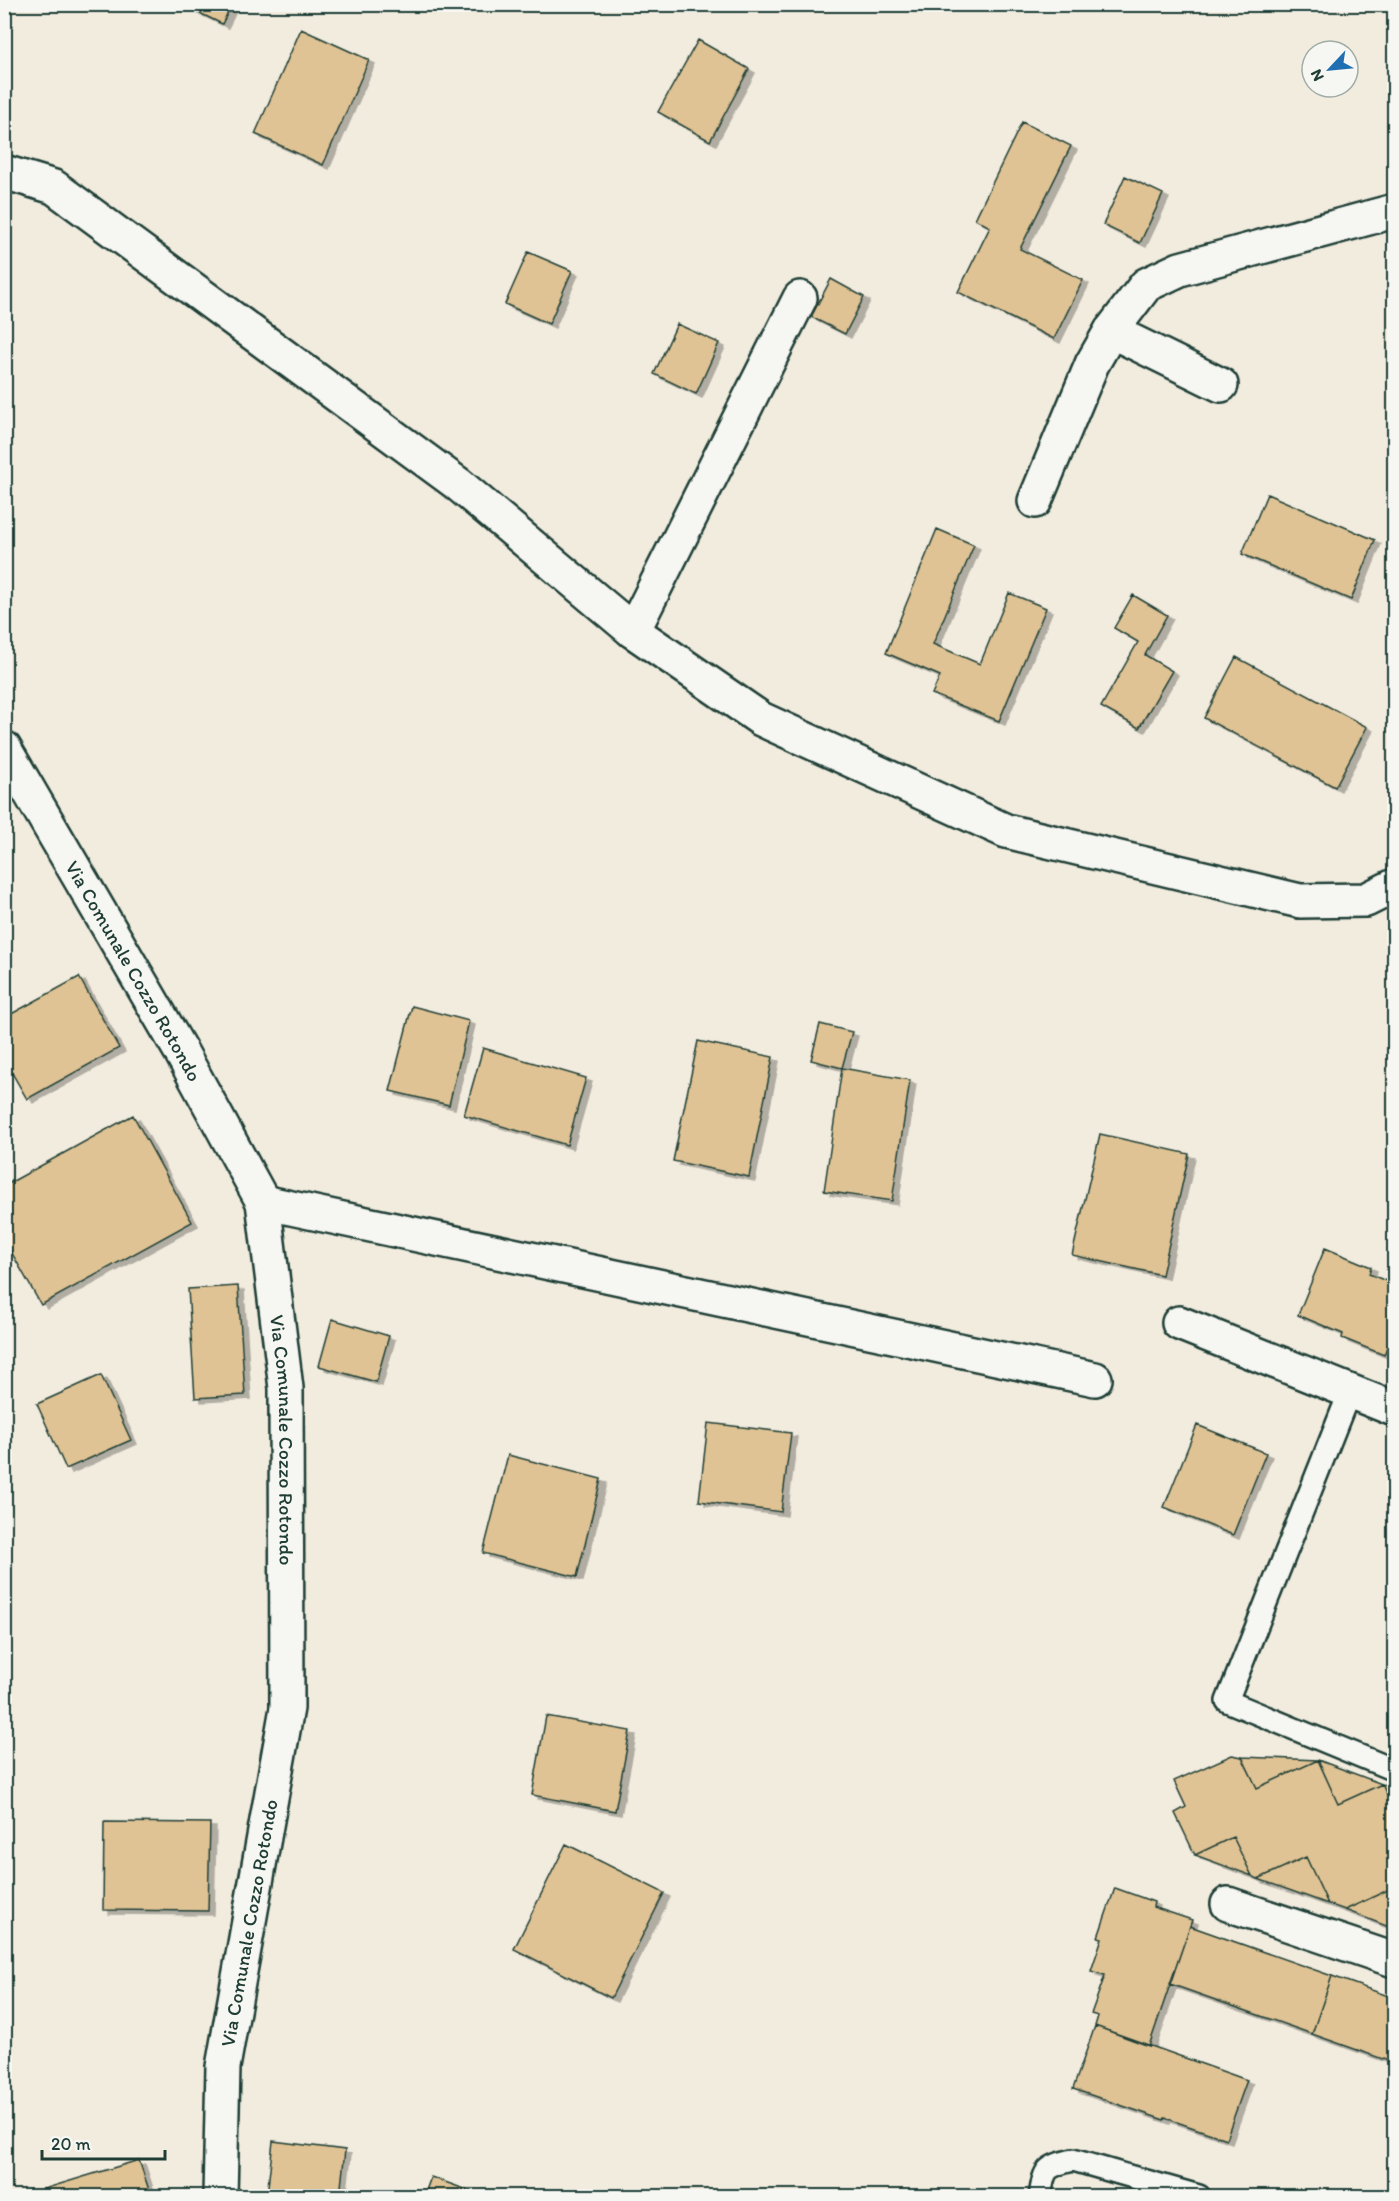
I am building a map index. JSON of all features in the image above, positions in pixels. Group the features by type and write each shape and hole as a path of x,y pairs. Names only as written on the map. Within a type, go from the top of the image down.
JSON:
{"street":[{"path":"4,172 54,187 458,484 633,631 761,719 1006,831 1300,901 1366,900 1395,886"},
{"path":"1035,501 1092,364 1111,331 1146,285 1180,269 1395,211"},
{"path":"633,631 800,298"},
{"path":"1111,331 1221,385"},
{"name":"Via Comunale Cozzo Rotondo","path":"4,748 180,1050 263,1202 286,1388 287,1708 223,2067 220,2196"},
{"path":"263,1202 1095,1379"},
{"path":"1179,1323 1395,1408"},
{"path":"1228,1904 1395,1960"}],"lane":[{"path":"1350,1391 1227,1701 1395,1770"},
{"path":"1040,2196 1045,2173 1054,2165 1072,2160 1199,2196"}],"building":[{"path":"181,4 232,4 222,24"},
{"path":"301,29 369,60 323,165 255,134"},
{"path":"698,40 749,69 710,141 658,112"},
{"path":"1022,122 1071,146 1020,249 1083,280 1054,339 958,292 990,227 975,219"},
{"path":"1125,176 1163,194 1140,243 1103,225"},
{"path":"528,252 572,271 549,324 505,304"},
{"path":"831,279 864,297 845,334 811,317"},
{"path":"677,324 719,343 696,394 654,374"},
{"path":"1267,494 1375,540 1351,600 1242,554"},
{"path":"937,529 974,545 933,644 980,664 1009,593 1046,608 999,721 932,694 940,676 886,653"},
{"path":"1133,595 1167,615 1145,655 1172,671 1139,728 1101,707 1138,642 1114,628"},
{"path":"1236,657 1367,727 1335,787 1204,718"},
{"path":"79,977 119,1048 27,1099 4,1059 4,1018"},
{"path":"412,1006 469,1021 449,1105 390,1091"},
{"path":"820,1024 852,1032 842,1068 811,1060"},
{"path":"698,1041 773,1057 749,1177 673,1161"},
{"path":"483,1048 586,1078 567,1145 464,1115"},
{"path":"842,1068 910,1080 892,1201 824,1191"},
{"path":"133,1115 192,1222 41,1305 4,1239 4,1186"},
{"path":"1100,1134 1189,1154 1162,1275 1072,1255"},
{"path":"1325,1248 1371,1267 1369,1274 1394,1284 1394,1328 1384,1355 1342,1338 1343,1334 1298,1315"},
{"path":"238,1286 245,1395 195,1398 188,1289"},
{"path":"332,1319 389,1336 376,1382 319,1366"},
{"path":"101,1375 131,1440 66,1469 37,1404"},
{"path":"708,1423 791,1433 781,1512 699,1501"},
{"path":"1197,1425 1266,1453 1233,1535 1164,1507"},
{"path":"508,1455 601,1479 577,1577 483,1553"},
{"path":"546,1716 630,1731 615,1811 532,1795"},
{"path":"1232,1755 1242,1757 1257,1788 1318,1760 1338,1804 1382,1784 1394,1811 1394,1899 1390,1889 1345,1910 1328,1904 1306,1857 1258,1879 1252,1876 1233,1837 1195,1855 1175,1813 1186,1807 1174,1781"},
{"path":"1242,1757 1318,1760 1257,1788"},
{"path":"1318,1760 1382,1784 1338,1804"},
{"path":"1382,1784 1394,1788 1394,1811"},
{"path":"104,1822 210,1823 208,1911 103,1910"},
{"path":"1233,1837 1252,1876 1195,1855"},
{"path":"566,1844 664,1893 611,1998 514,1949"},
{"path":"1306,1857 1328,1904 1258,1879"},
{"path":"1115,1888 1154,1902 1153,1907 1192,1920 1149,2046 1095,2026 1098,2016 1091,2014 1105,1975 1091,1971 1102,1938 1098,1937"},
{"path":"1390,1889 1394,1899 1394,1929 1345,1910"},
{"path":"1190,1926 1332,1976 1312,2034 1170,1984"},
{"path":"1332,1976 1394,1998 1394,2063 1312,2034"},
{"path":"1095,2026 1247,2080 1226,2139 1073,2089"},
{"path":"273,2141 345,2150 340,2196 267,2196"},
{"path":"139,2160 151,2196 24,2196 24,2195"},
{"path":"431,2177 484,2196 424,2196"},
{"path":"1096,2190 1119,2196 1094,2196"}]}
